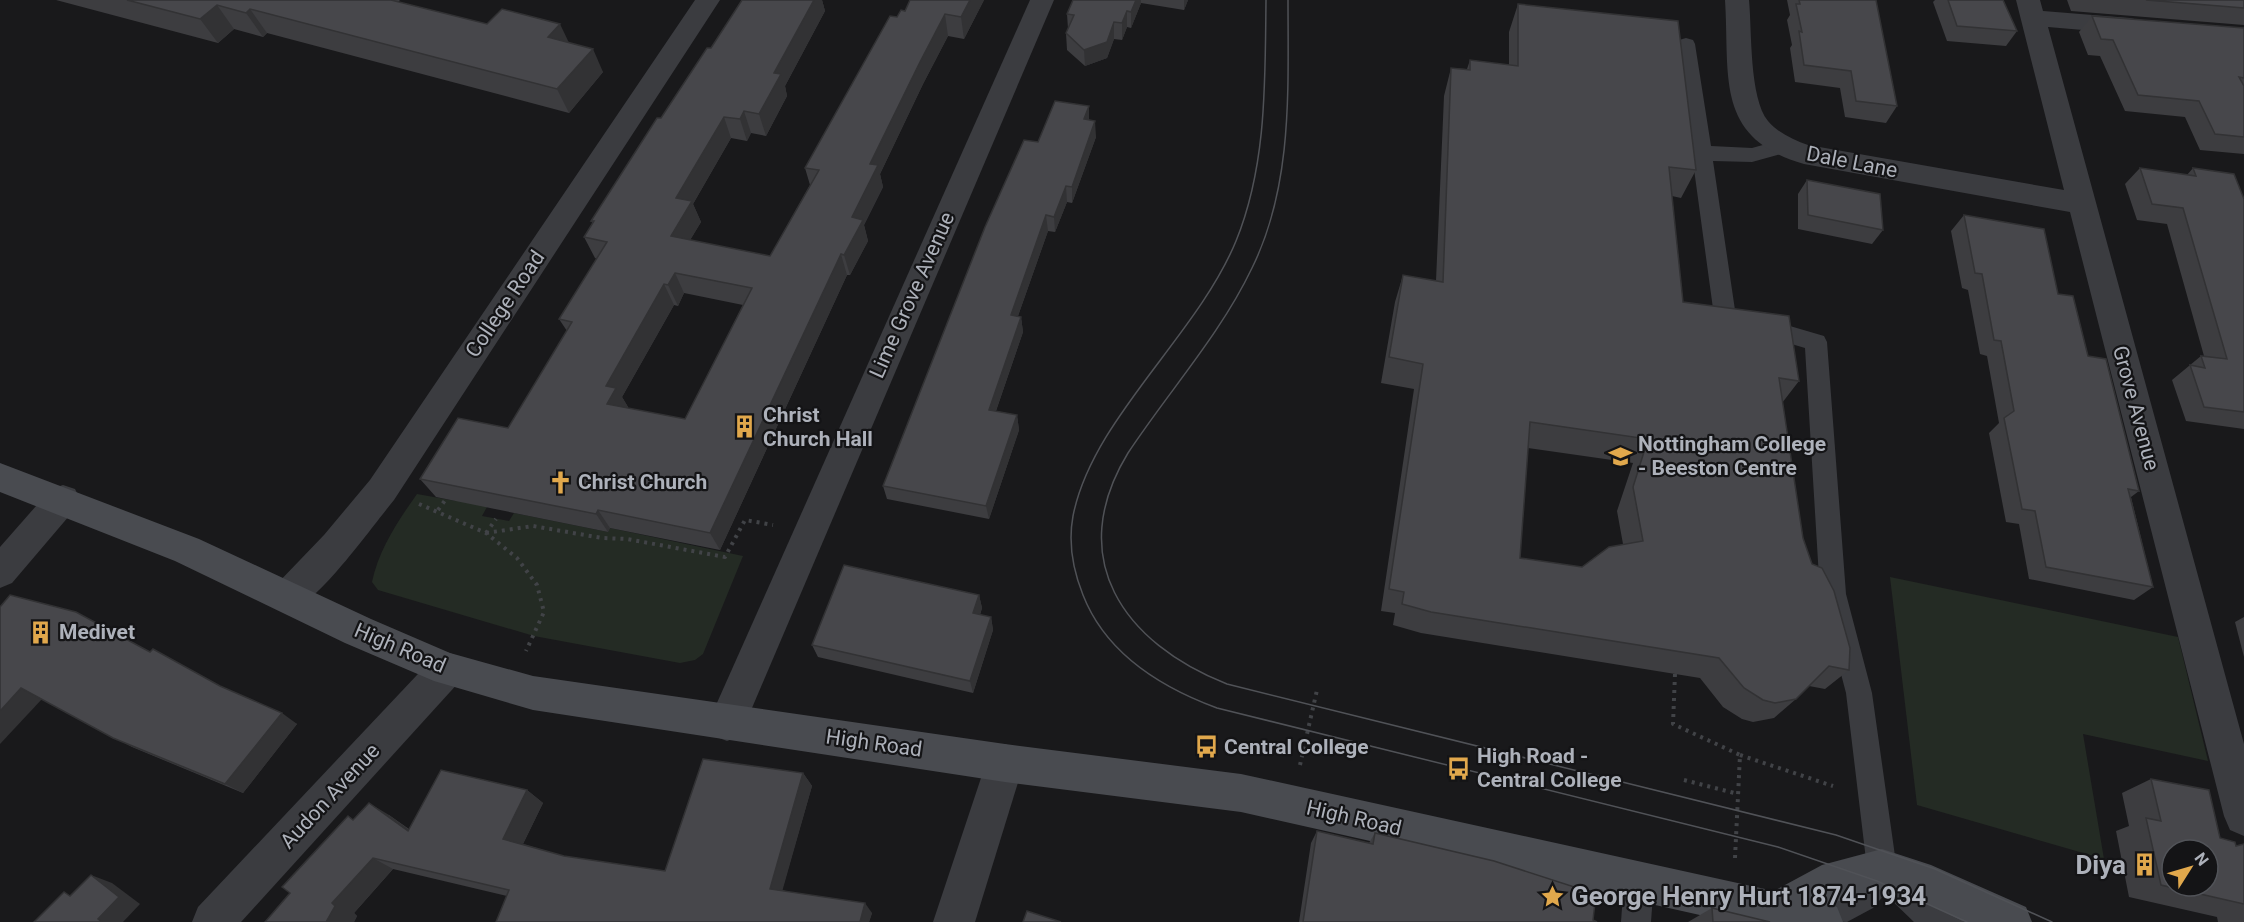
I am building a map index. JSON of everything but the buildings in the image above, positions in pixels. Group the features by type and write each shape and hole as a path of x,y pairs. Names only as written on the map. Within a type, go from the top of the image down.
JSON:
{"main road":[{"name":"High Road","path":"0,477 63,499 187,550 358,631 447,669 533,693 1005,764 1241,793 1805,918 1822,885 1882,869"},
{"path":"1882,869 1931,885 2011,922"}],"street":[{"name":"College Road","path":"288,597 336,546 382,490 708,0"},
{"name":"Lime Grove Avenue","path":"727,723 1042,0"},
{"name":"Dale Lane","path":"1737,0 1745,104 1757,127 1781,147 1803,154 2083,204"},
{"path":"2031,9 2149,28"},
{"name":"Grove Avenue","path":"2031,9 2244,816"},
{"path":"0,572 63,499"},
{"name":"Audon Avenue","path":"213,922 447,669"},
{"path":"954,922 1005,764"}],"lane":[{"path":"1686,44 1725,316 1816,342 1833,594 1859,693 1882,869 1900,891 1921,910 1948,922"},
{"path":"1701,153 1752,155 1781,147"},
{"path":"1636,922 1639,880"}],"path":[{"path":"382,490 438,510 486,533 517,558 537,585 544,612 534,636 506,685"},
{"path":"438,510 446,499"},
{"path":"486,533 496,519"},
{"path":"486,533 533,526 602,538 627,539 725,557 744,520 808,533"},
{"path":"1675,674 1673,724 1740,754 1874,799"},
{"path":"1290,804 1317,690"},
{"path":"1740,754 1734,857 1745,860"},
{"path":"1684,780 1738,794"}],"shaded area":[{"path":"461,492 492,498 482,516 509,521 514,513 608,532 610,528 743,556 703,654 695,660 680,663 534,636 378,590 372,582 379,558 396,525 417,494 456,501"},
{"path":"1890,577 2178,637 2208,761 2083,734 2104,859 1917,805"}],"tram line":[{"path":"1266,0 1264,92 1259,153 1254,183 1236,241 1219,276 1197,310 1101,445 1084,480 1073,516 1071,546 1077,576 1093,616 1106,635 1137,666 1156,679 1217,708 1778,847 1877,881 1967,922"},
{"path":"1288,0 1285,137 1275,204 1265,236 1239,293 1128,453 1110,491 1102,528 1104,561 1114,592 1133,621 1159,645 1190,667 1227,684 1836,835 1935,869 2052,922"}],"place":[{"name":"Christ Church Hall","path":"745,427"},
{"name":"Nottingham College - Beeston Centre","path":"1620,456"},
{"name":"Christ Church","path":"560,482"},
{"name":"Medivet","path":"41,632"},
{"name":"Central College","path":"1206,747"},
{"name":"High Road - Central College","path":"1459,768"},
{"name":"Diya","path":"2144,865"},
{"name":"George Henry Hurt 1874-1934","path":"1553,896"}]}
